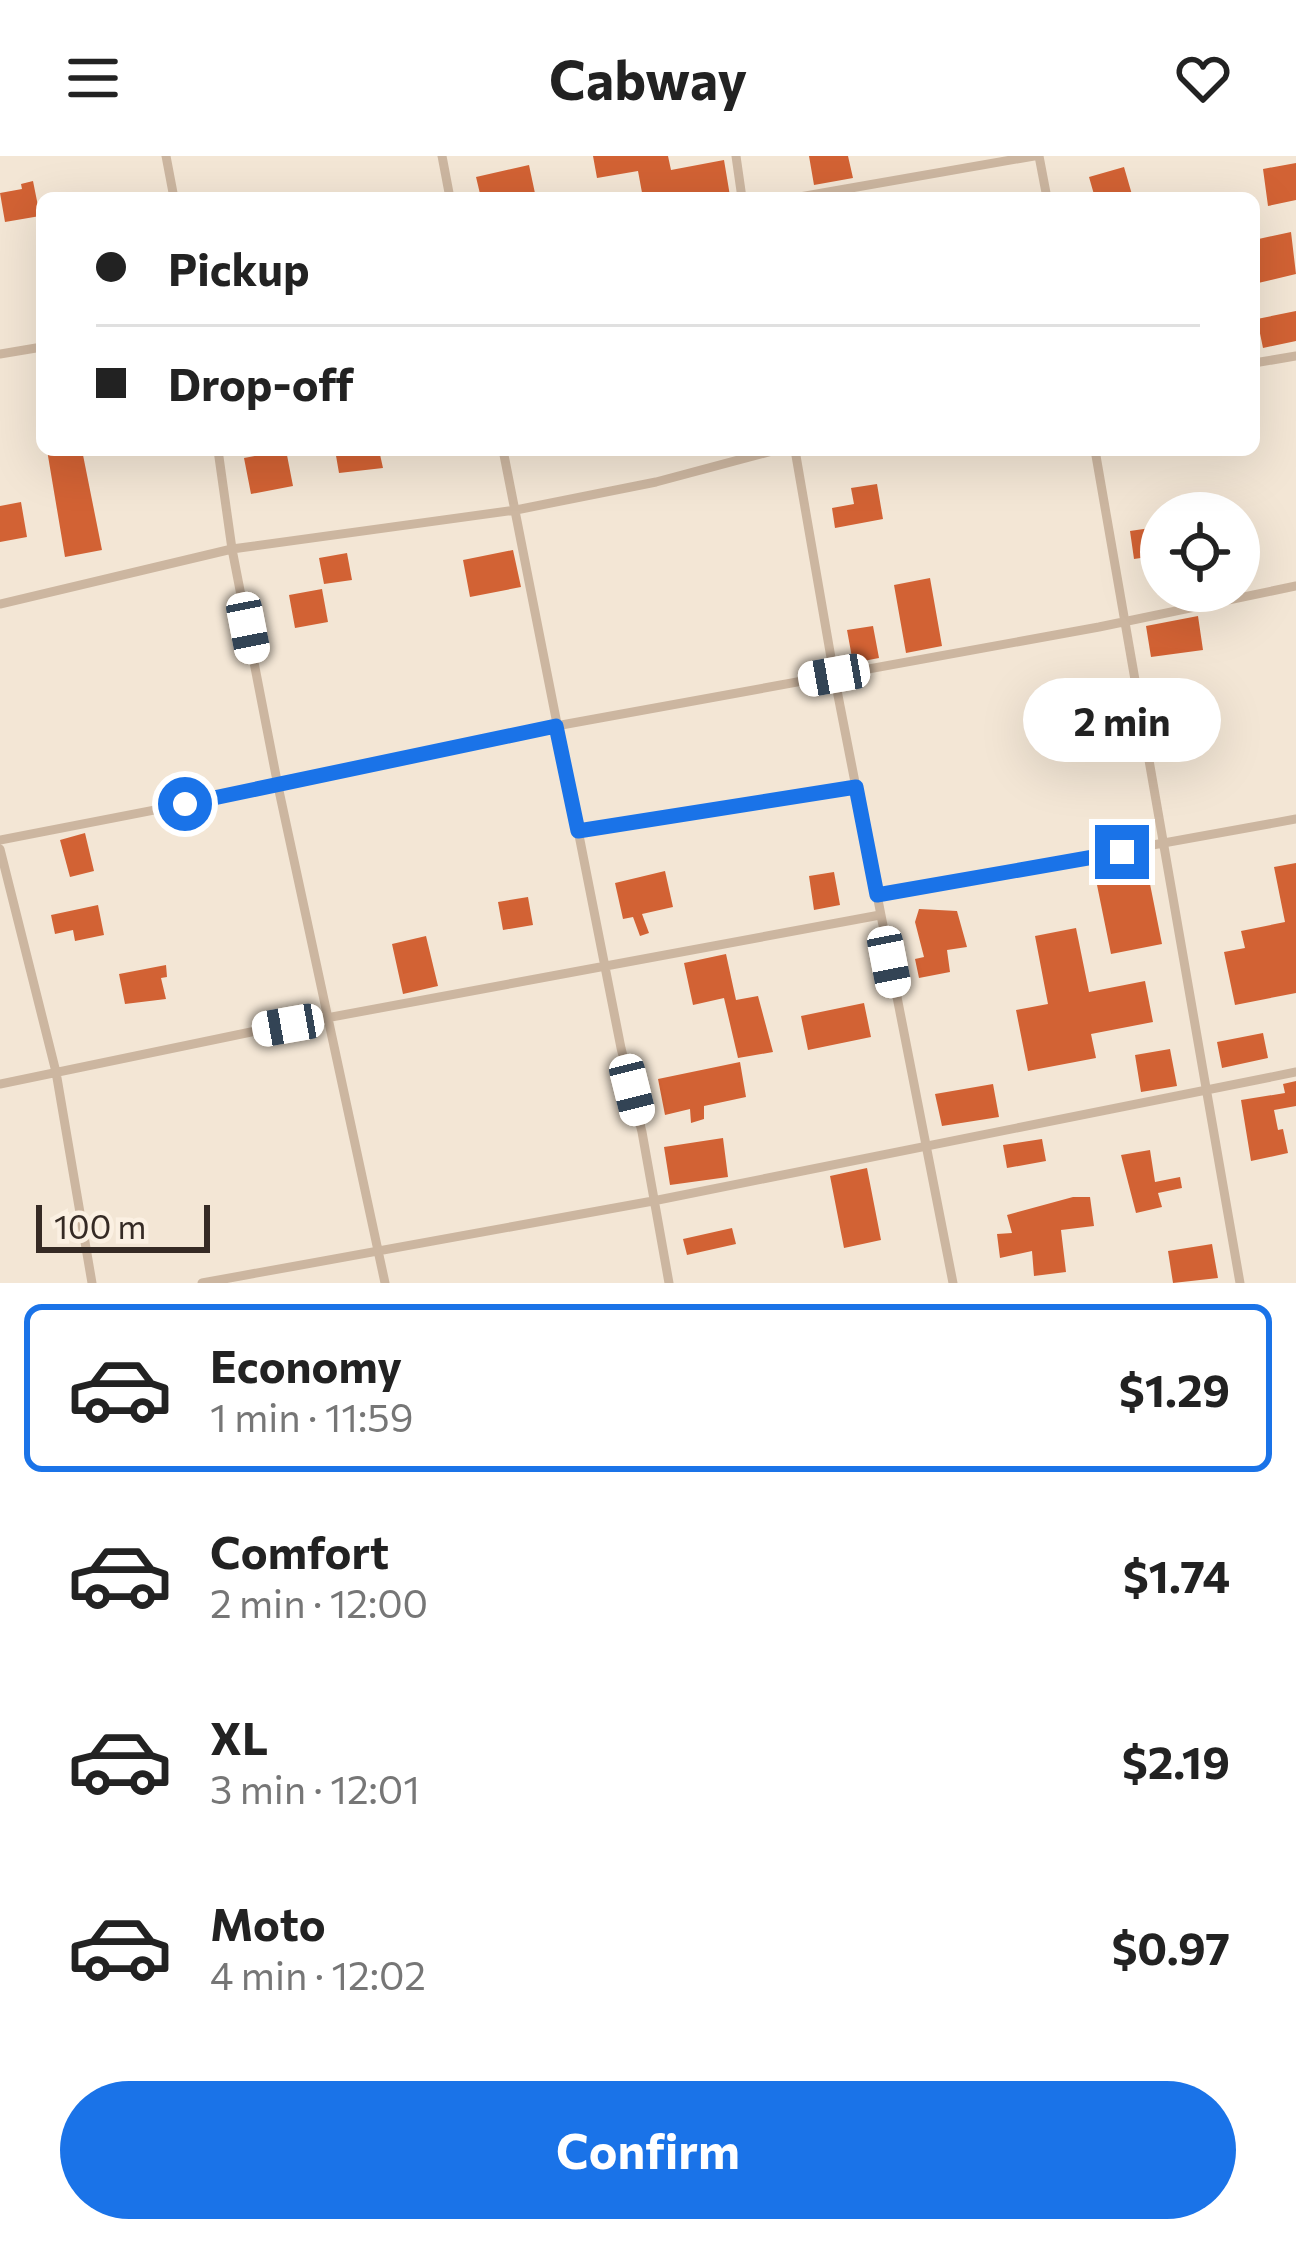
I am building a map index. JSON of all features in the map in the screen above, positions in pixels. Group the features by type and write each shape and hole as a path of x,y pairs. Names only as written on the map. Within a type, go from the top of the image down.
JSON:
{"street":[{"path":"166,156 173,192"},
{"path":"442,156 449,192"},
{"path":"736,156 741,192"},
{"path":"829,192 1036,156 1045,192"},
{"path":"0,354 36,347"},
{"path":"1260,362 1296,356"},
{"path":"219,456 278,786 385,1283"},
{"path":"504,456 669,1283"},
{"path":"0,604 232,549 516,510 656,482 754,456"},
{"path":"796,456 953,1283"},
{"path":"1096,456 1240,1283"},
{"path":"92,1283 56,1072 0,844 556,726 1296,586"},
{"path":"578,831 856,787"},
{"path":"877,895 1296,819"},
{"path":"0,1084 880,915"},
{"path":"202,1283 653,1202 1296,1072"}],"building":[{"path":"593,156 668,156 671,170 724,160 729,192 642,192 638,171 597,178"},
{"path":"809,156 848,156 853,178 814,185"},
{"path":"1296,163 1296,200 1268,206 1263,169"},
{"path":"529,165 535,192 480,192 476,177"},
{"path":"1124,167 1131,192 1093,192 1089,177"},
{"path":"33,181 36,217 5,222 0,193 22,189 21,184"},
{"path":"1291,232 1296,274 1260,283 1260,239"},
{"path":"1296,311 1296,341 1263,348 1260,318"},
{"path":"48,456 83,456 102,550 65,557"},
{"path":"287,456 293,486 251,494 244,458"},
{"path":"336,456 380,456 383,468 339,473"},
{"path":"877,484 883,519 835,528 832,508 854,504 851,488"},
{"path":"21,502 27,537 0,542 0,506"},
{"path":"1140,530 1140,558 1134,559 1130,531"},
{"path":"513,550 521,587 470,597 463,560"},
{"path":"347,553 352,580 324,584 319,558"},
{"path":"930,578 942,646 906,653 894,585"},
{"path":"322,589 328,622 295,628 289,595"},
{"path":"1198,616 1203,650 1151,657 1146,626"},
{"path":"873,626 879,658 853,663 847,630"},
{"path":"85,833 94,871 70,877 60,840"},
{"path":"1296,863 1296,993 1235,1005 1224,952 1245,948 1241,931 1285,922 1274,867"},
{"path":"665,871 673,907 642,914 649,933 640,936 633,917 623,919 615,883"},
{"path":"834,872 840,905 814,910 809,876"},
{"path":"1148,874 1162,944 1111,954 1097,885"},
{"path":"528,897 533,925 503,930 498,902"},
{"path":"98,905 104,935 75,941 73,930 55,934 51,915"},
{"path":"919,909 957,911 967,947 947,950 950,972 919,978 915,959 924,957 915,922"},
{"path":"1076,928 1089,992 1145,981 1153,1022 1091,1034 1096,1058 1028,1071 1016,1010 1048,1004 1035,936"},
{"path":"426,936 438,986 403,994 392,944"},
{"path":"726,954 736,1000 758,996 773,1052 738,1058 724,998 693,1005 684,963"},
{"path":"166,965 167,977 161,978 166,999 125,1004 119,974"},
{"path":"864,1003 871,1037 808,1050 801,1016"},
{"path":"1263,1033 1268,1058 1222,1068 1217,1042"},
{"path":"1170,1049 1177,1086 1141,1092 1135,1055"},
{"path":"740,1062 746,1097 704,1106 704,1119 691,1123 690,1109 665,1115 658,1079"},
{"path":"1296,1081 1296,1106 1274,1110 1288,1153 1251,1161 1241,1100 1285,1093 1283,1084"},
{"path":"993,1084 999,1117 942,1126 935,1094"},
{"path":"723,1138 728,1177 670,1185 664,1147"},
{"path":"1042,1139 1046,1161 1007,1168 1003,1145"},
{"path":"1150,1150 1155,1182 1180,1177 1182,1188 1158,1193 1162,1207 1136,1213 1121,1155"},
{"path":"867,1168 881,1240 844,1248 830,1176"},
{"path":"1073,1197 1090,1197 1094,1226 1061,1230 1066,1272 1034,1276 1032,1251 1000,1258 997,1234 1012,1233 1007,1215"},
{"path":"732,1228 736,1244 687,1255 683,1239"},
{"path":"1212,1244 1218,1278 1173,1283 1168,1251"}],"route":[{"path":"185,804 556,726 578,831 856,787 877,895 1122,852"}]}
